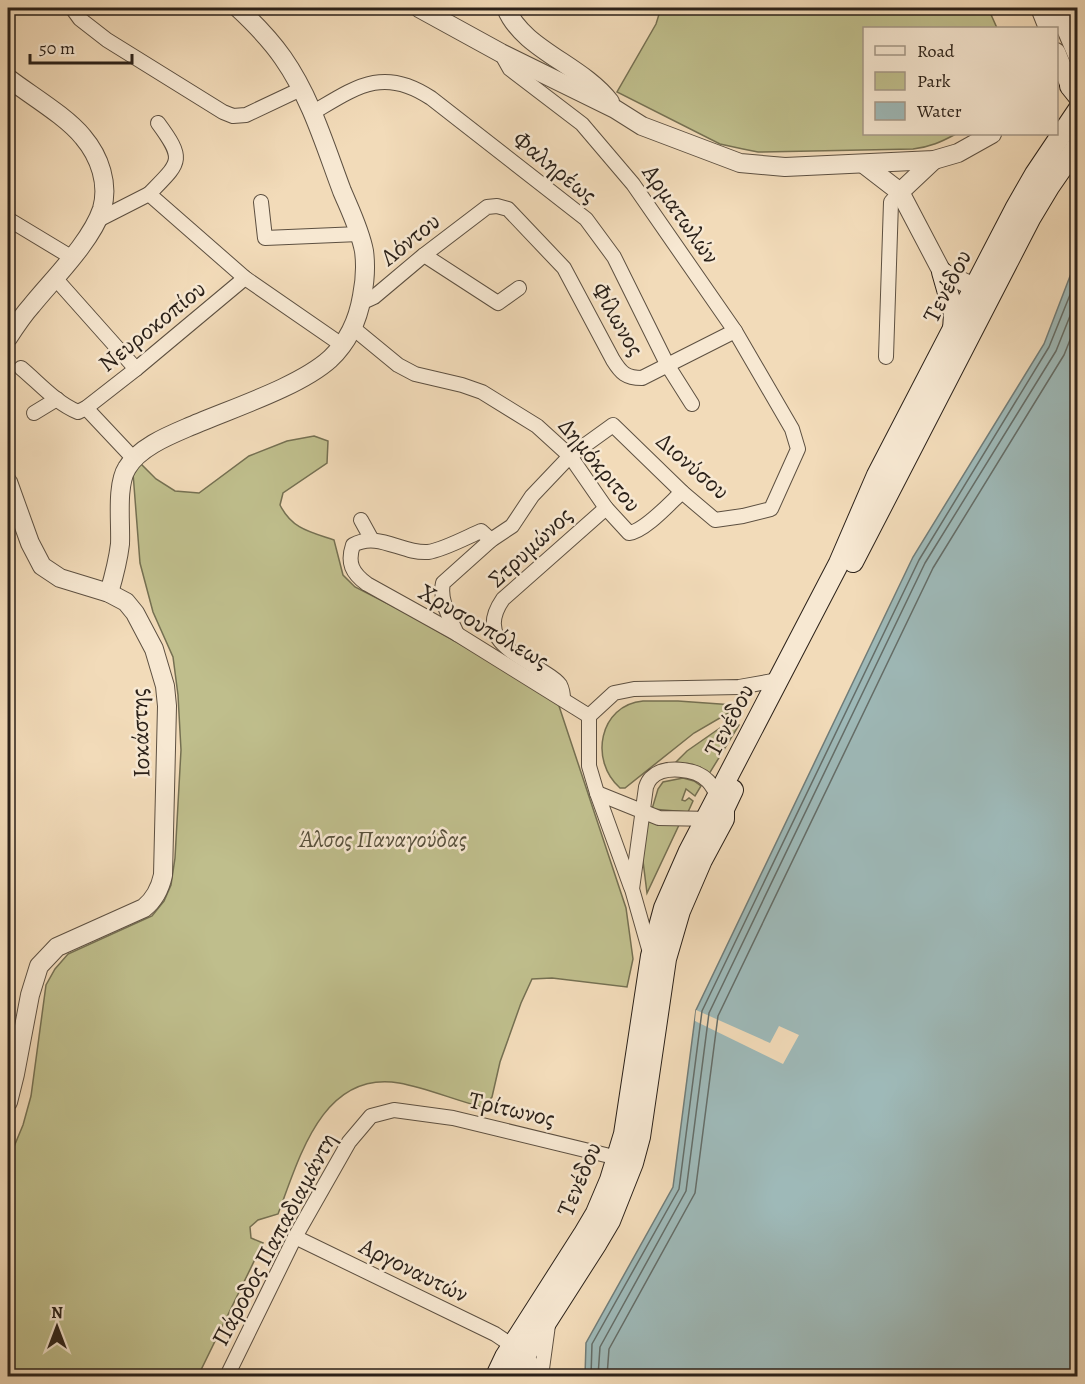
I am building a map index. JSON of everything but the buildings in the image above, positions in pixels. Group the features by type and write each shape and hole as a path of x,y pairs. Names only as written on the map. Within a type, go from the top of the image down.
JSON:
{"main road":[{"name":"Τενέδου","path":"514,1377 519,1350 596,1213 618,1158 624,1134 651,956 664,908 718,811 983,292 1035,174 1077,110"},
{"name":"Τενέδου","path":"496,1377 548,1319 610,1221 633,1163 640,1137 666,958 673,932 718,811 778,680 839,564 877,476 953,331 983,292 1077,145"},
{"path":"942,272 954,314 953,331"}],"street":[{"path":"72,8 80,19 107,40 233,116 246,115 301,88"},
{"path":"109,593 120,544 121,487 127,468 134,459 152,446 185,429 270,393 317,369 342,345 353,328 361,303 365,261 359,234 312,113 284,59 259,27 238,8"},
{"path":"419,8 501,53 615,109 642,126 740,163 785,167 934,160 958,153 990,135"},
{"path":"506,8 510,18 523,33 587,78 603,92 615,109"},
{"path":"1040,8 1048,27"},
{"path":"1057,8 1077,57"},
{"name":"Αρματωλών","path":"501,53 510,69 582,124 620,168 735,331 792,429"},
{"path":"1058,57 1070,90"},
{"path":"8,78 83,137 100,165 104,185 102,209 96,221 8,338"},
{"name":"Φαληρέως","path":"312,113 352,90 377,82 398,81 415,87 431,98 586,219 614,257 668,366 692,404"},
{"path":"96,221 149,194 173,169 177,156 174,146 158,123"},
{"path":"886,357 891,202 934,160"},
{"path":"865,165 900,192 942,272 983,292"},
{"path":"149,194 245,278 342,345"},
{"path":"261,202 265,238 359,234"},
{"name":"Φίλωνος","path":"487,207 497,206 508,209 564,268 612,360 622,374 629,378 642,378 735,331"},
{"name":"Λόντου","path":"361,303 374,297 487,207"},
{"path":"8,219 71,257"},
{"path":"424,255 498,303 519,288"},
{"path":"55,278 136,369"},
{"name":"Νευροκοπίου","path":"86,408 245,278"},
{"name":"Δημόκριτου","path":"353,328 398,365 415,374 482,392 537,426 570,456 606,508 629,533 634,533 682,492"},
{"path":"21,368 69,409 78,412 86,408 134,459"},
{"path":"34,413 57,399"},
{"name":"Στρυμώνος","path":"457,634 446,611 441,592 443,583 491,540 512,526 532,496 570,456 613,425"},
{"name":"Διονύσου","path":"613,425 682,492 715,520 771,509 798,449 792,429"},
{"name":"Ιοκάστης","path":"8,482 30,543 42,566 60,578 109,593 126,603 135,613 154,649 165,686 167,724 163,875 155,898 144,908 57,946 39,966 32,988 8,1102"},
{"name":"Στρυμώνος","path":"564,699 560,686 552,678 504,646 493,624 494,612 503,599 606,508"},
{"path":"361,520 372,540"},
{"name":"Χρυσουπόλεως","path":"491,540 481,531 428,552 372,540 360,542 353,545 351,567 356,576 395,601 457,634 589,716"},
{"path":"651,956 632,889 597,794 590,766 589,716 614,693 634,689 739,687 778,680"},
{"path":"597,794 642,813 659,818 718,811 708,780 681,771 660,772 651,778 646,787 642,813 632,889"},
{"name":"Τρίτωνος","path":"394,1110 453,1118 618,1158"},
{"name":"Πάροδος Παπαδιαμάντη","path":"227,1377 295,1237 356,1133 371,1116 394,1110"},
{"name":"Αργοναυτών","path":"295,1237 495,1334 519,1350"},
{"path":"540,1377 548,1319"},
{"path":"519,1350 540,1377"}],"green space":[{"path":"661,8 988,8 997,27 863,27 863,135 954,135 951,137 913,149 758,152 720,144 617,92 656,24"},
{"name":"Άλσος Παναγούδας","path":"314,436 328,441 327,463 283,493 280,505 290,519 302,528 334,540 343,575 355,587 408,614 557,700 626,908 633,959 627,987 552,978 532,979 500,1062 492,1097 482,1107 399,1083 373,1083 351,1090 332,1104 305,1145 278,1214 258,1220 250,1227 251,1238 263,1243 198,1376 8,1376 8,1161 23,1125 31,1096 46,985 55,969 68,954 152,916 164,901 171,885 175,858 181,750 178,695 173,657 153,612 140,563 133,473 140,463 156,479 175,491 199,493 249,456 287,441"},
{"path":"643,701 734,705 737,708 694,733 625,788 620,788 610,777 604,764 603,736 616,712 628,705"},
{"path":"730,721 739,725 709,774 700,767 676,762 687,751"},
{"path":"683,778 701,786 695,796 686,789 682,800 689,798 693,801 688,812 652,809 658,789 663,782"},
{"path":"644,818 662,825 679,825 647,893 643,861"}],"water":[{"path":"1077,258 1077,1376 585,1376 586,1343 673,1187 696,1010 913,557 1044,344"}],"pier":[{"path":"696,1010 770,1043 779,1026 799,1035 783,1064 695,1021"}]}
